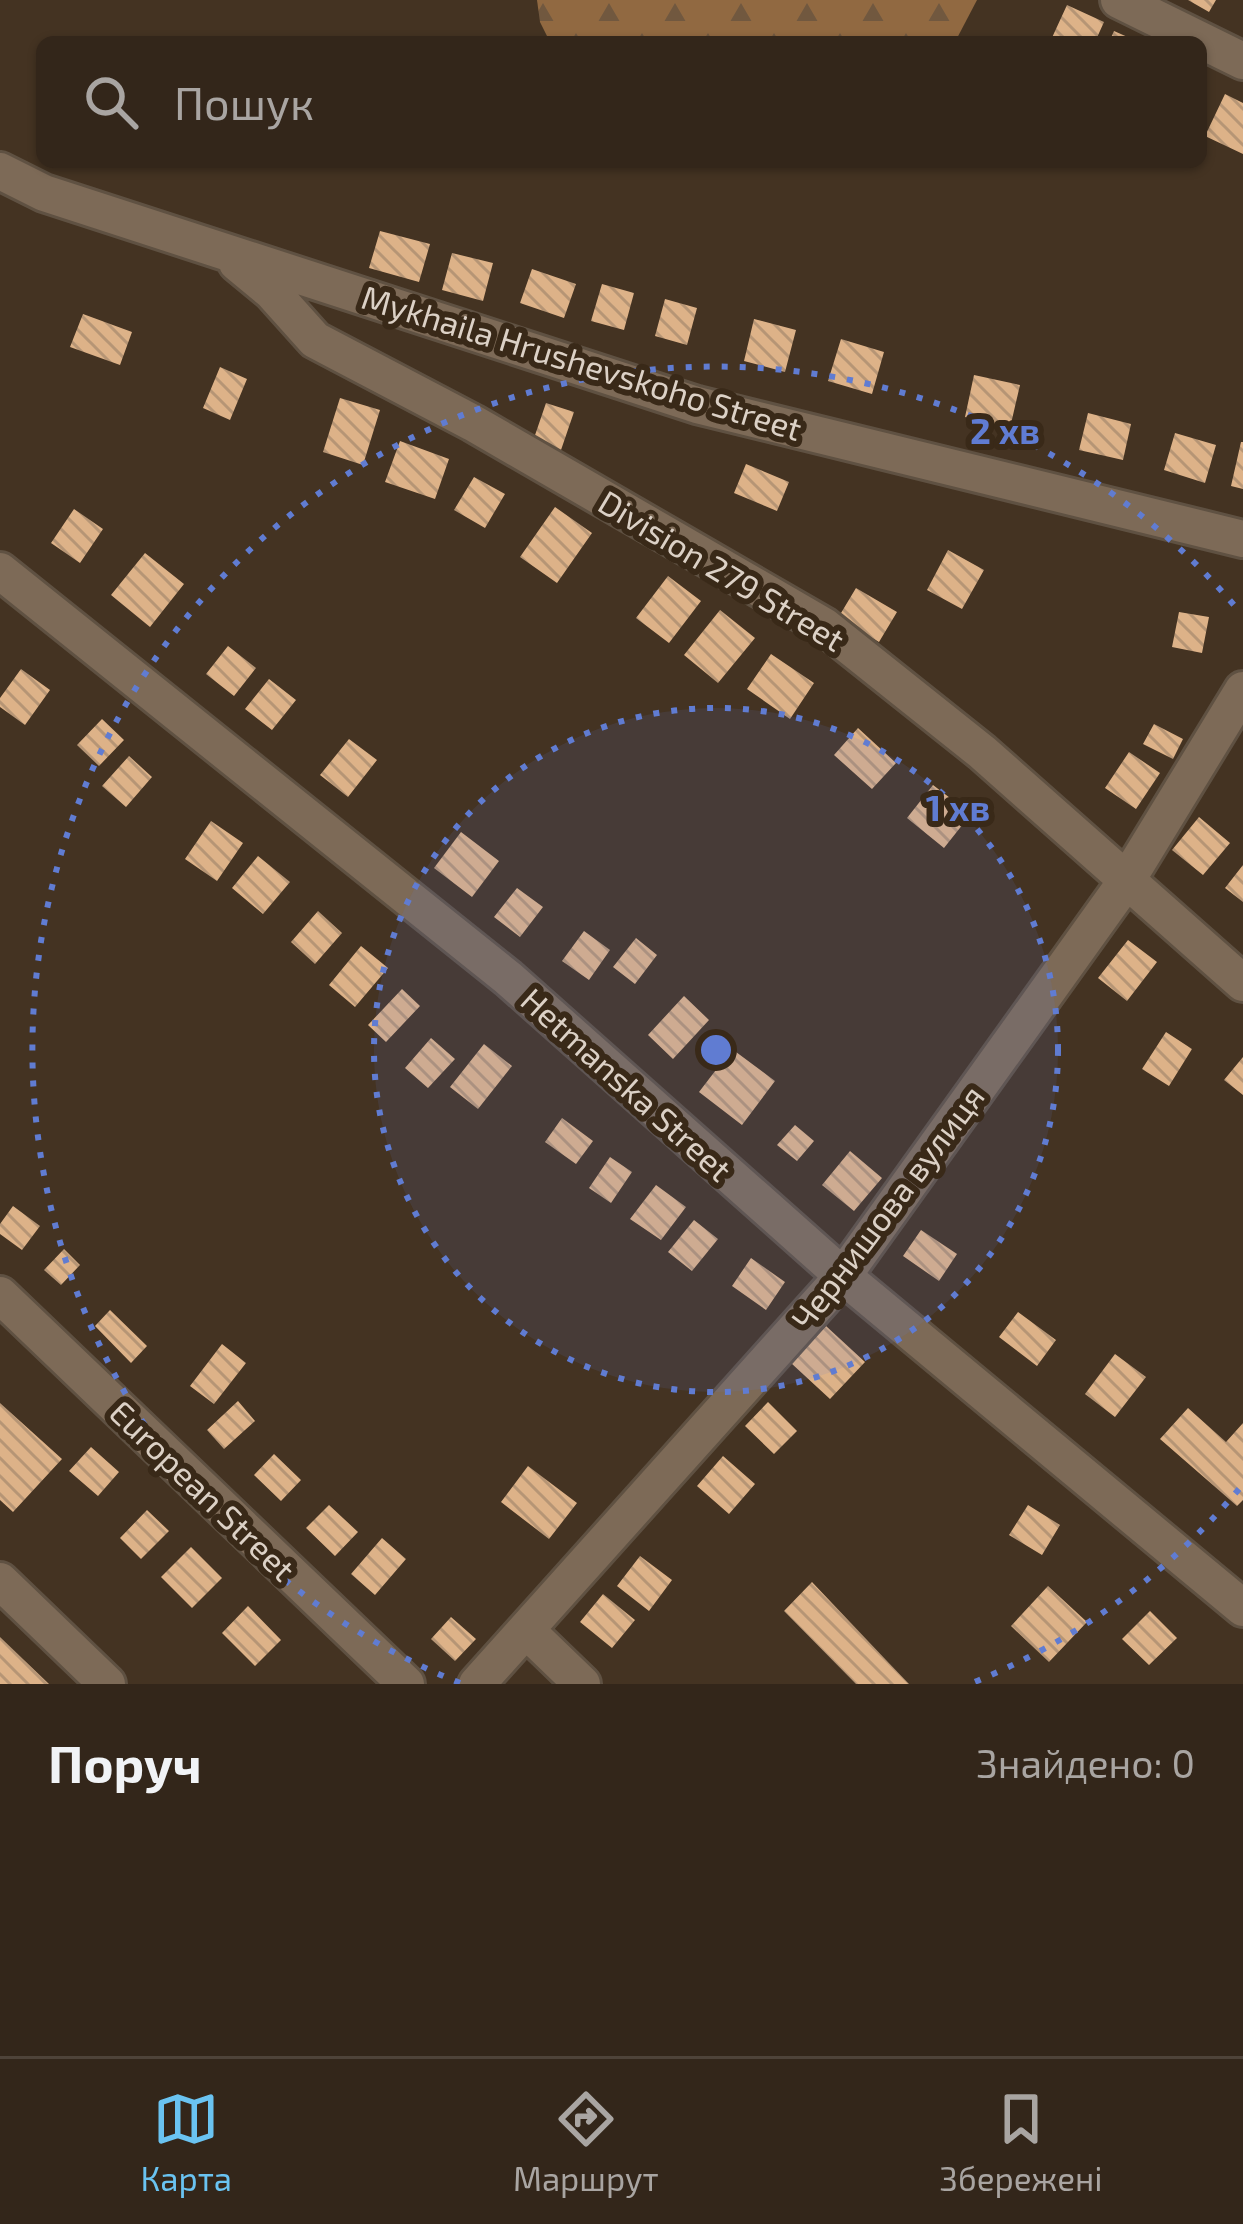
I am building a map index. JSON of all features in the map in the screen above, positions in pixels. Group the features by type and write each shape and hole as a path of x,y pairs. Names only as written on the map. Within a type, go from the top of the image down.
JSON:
{"street":[{"path":"1119,0 1192,36"},
{"path":"1207,43 1243,61"},
{"name":"Mykhaila Hrushevskoho Street","path":"0,171 44,194 698,405 1243,539"},
{"name":"Division 279 Street","path":"225,252 272,292 315,340 473,423 824,626 982,752 1243,982"},
{"name":"Hetmanska Street","path":"0,572 508,978 843,1276 1243,1608"},
{"name":"Чернишова вулиця","path":"477,1684 843,1276 1127,880 1243,690"},
{"name":"European Street","path":"0,1295 406,1684"},
{"path":"0,1581 107,1684"},
{"path":"526,1630 582,1684"}],"green space":[{"path":"537,0 977,0 958,36 547,36"}],"building":[{"path":"1188,0 1216,0 1209,12"},
{"path":"1067,5 1104,22 1098,36 1053,36"},
{"path":"1225,94 1243,103 1243,154 1207,137"},
{"path":"380,231 430,244 419,282 369,268"},
{"path":"452,253 493,263 483,301 442,290"},
{"path":"532,269 576,284 564,318 520,303"},
{"path":"602,284 634,293 624,330 591,321"},
{"path":"665,299 697,308 687,345 655,336"},
{"path":"83,314 132,332 120,365 70,347"},
{"path":"754,319 796,330 785,372 744,361"},
{"path":"841,339 884,352 872,394 828,381"},
{"path":"220,367 247,379 230,420 203,408"},
{"path":"974,375 1020,385 1010,428 965,417"},
{"path":"340,398 380,410 363,465 323,452"},
{"path":"546,403 574,412 561,450 533,441"},
{"path":"1088,413 1131,424 1123,460 1079,450"},
{"path":"1175,433 1216,445 1205,483 1164,470"},
{"path":"400,441 449,459 435,499 385,482"},
{"path":"1243,442 1243,489 1231,486"},
{"path":"746,464 789,482 777,511 734,493"},
{"path":"474,477 505,494 485,528 454,510"},
{"path":"555,507 592,533 557,583 520,557"},
{"path":"74,509 103,529 80,563 51,543"},
{"path":"948,550 984,570 962,609 927,590"},
{"path":"145,553 184,584 150,627 111,595"},
{"path":"668,576 701,601 669,643 636,618"},
{"path":"856,588 897,612 879,642 838,618"},
{"path":"720,610 755,638 718,683 684,655"},
{"path":"1179,612 1209,617 1202,653 1172,647"},
{"path":"228,646 256,668 234,696 206,674"},
{"path":"771,654 814,683 790,719 747,689"},
{"path":"21,669 50,690 25,725 0,707 0,698"},
{"path":"269,679 296,700 272,730 245,709"},
{"path":"102,719 124,740 99,766 77,745"},
{"path":"1154,724 1183,739 1173,759 1143,744"},
{"path":"858,728 896,763 872,789 834,755"},
{"path":"349,739 377,760 348,797 320,775"},
{"path":"1129,752 1160,773 1136,809 1105,788"},
{"path":"129,756 152,777 126,807 102,786"},
{"path":"933,785 971,814 944,848 907,818"},
{"path":"1199,817 1230,843 1203,875 1172,850"},
{"path":"211,821 243,843 217,881 185,859"},
{"path":"461,832 499,861 472,897 434,868"},
{"path":"258,856 290,882 263,914 232,888"},
{"path":"1243,865 1243,902 1225,888"},
{"path":"517,888 543,907 520,937 494,917"},
{"path":"318,911 342,933 315,964 291,942"},
{"path":"584,931 610,950 589,980 562,961"},
{"path":"636,938 657,955 635,984 613,967"},
{"path":"1128,940 1157,962 1127,1001 1098,978"},
{"path":"361,946 388,968 355,1007 329,985"},
{"path":"402,989 420,1006 386,1042 368,1025"},
{"path":"684,996 709,1020 673,1059 648,1035"},
{"path":"1166,1032 1192,1049 1169,1086 1142,1069"},
{"path":"431,1038 455,1059 428,1088 405,1068"},
{"path":"484,1044 512,1066 478,1109 450,1087"},
{"path":"732,1049 775,1081 742,1125 699,1092"},
{"path":"1243,1057 1243,1095 1224,1080"},
{"path":"562,1118 593,1141 576,1164 545,1142"},
{"path":"795,1125 814,1141 797,1161 777,1145"},
{"path":"850,1151 882,1178 854,1211 822,1185"},
{"path":"610,1157 632,1172 611,1203 589,1188"},
{"path":"656,1185 686,1207 661,1240 630,1219"},
{"path":"13,1206 40,1226 22,1250 0,1234 0,1224"},
{"path":"694,1220 718,1239 692,1271 668,1252"},
{"path":"921,1230 957,1254 939,1281 903,1256"},
{"path":"64,1249 80,1265 61,1285 44,1270"},
{"path":"751,1258 785,1282 766,1310 732,1286"},
{"path":"110,1310 147,1346 131,1363 95,1326"},
{"path":"1018,1312 1056,1340 1037,1366 999,1337"},
{"path":"826,1326 865,1362 830,1399 791,1363"},
{"path":"222,1344 246,1363 214,1404 190,1386"},
{"path":"1115,1354 1146,1377 1115,1417 1085,1394"},
{"path":"238,1401 255,1421 224,1449 207,1430"},
{"path":"768,1402 797,1431 774,1454 745,1426"},
{"path":"0,1403 62,1459 13,1512 0,1500"},
{"path":"1188,1408 1226,1442 1243,1423 1243,1500 1237,1506 1160,1439"},
{"path":"91,1447 119,1472 98,1496 69,1471"},
{"path":"274,1454 301,1480 281,1501 254,1475"},
{"path":"723,1456 755,1484 729,1514 697,1486"},
{"path":"528,1466 577,1503 549,1539 501,1502"},
{"path":"329,1505 358,1532 335,1556 306,1528"},
{"path":"1028,1505 1060,1525 1042,1555 1009,1535"},
{"path":"147,1510 169,1531 141,1559 120,1538"},
{"path":"382,1538 406,1559 375,1595 351,1574"},
{"path":"191,1547 222,1578 192,1608 161,1577"},
{"path":"640,1556 672,1580 649,1611 617,1586"},
{"path":"812,1582 909,1684 856,1684 784,1611"},
{"path":"1048,1586 1087,1622 1049,1662 1011,1626"},
{"path":"603,1594 635,1620 612,1648 580,1622"},
{"path":"248,1606 281,1640 255,1666 222,1633"},
{"path":"1150,1611 1177,1638 1149,1665 1122,1639"},
{"path":"451,1617 476,1639 455,1661 431,1639"},
{"path":"0,1637 49,1684 0,1684"}]}
